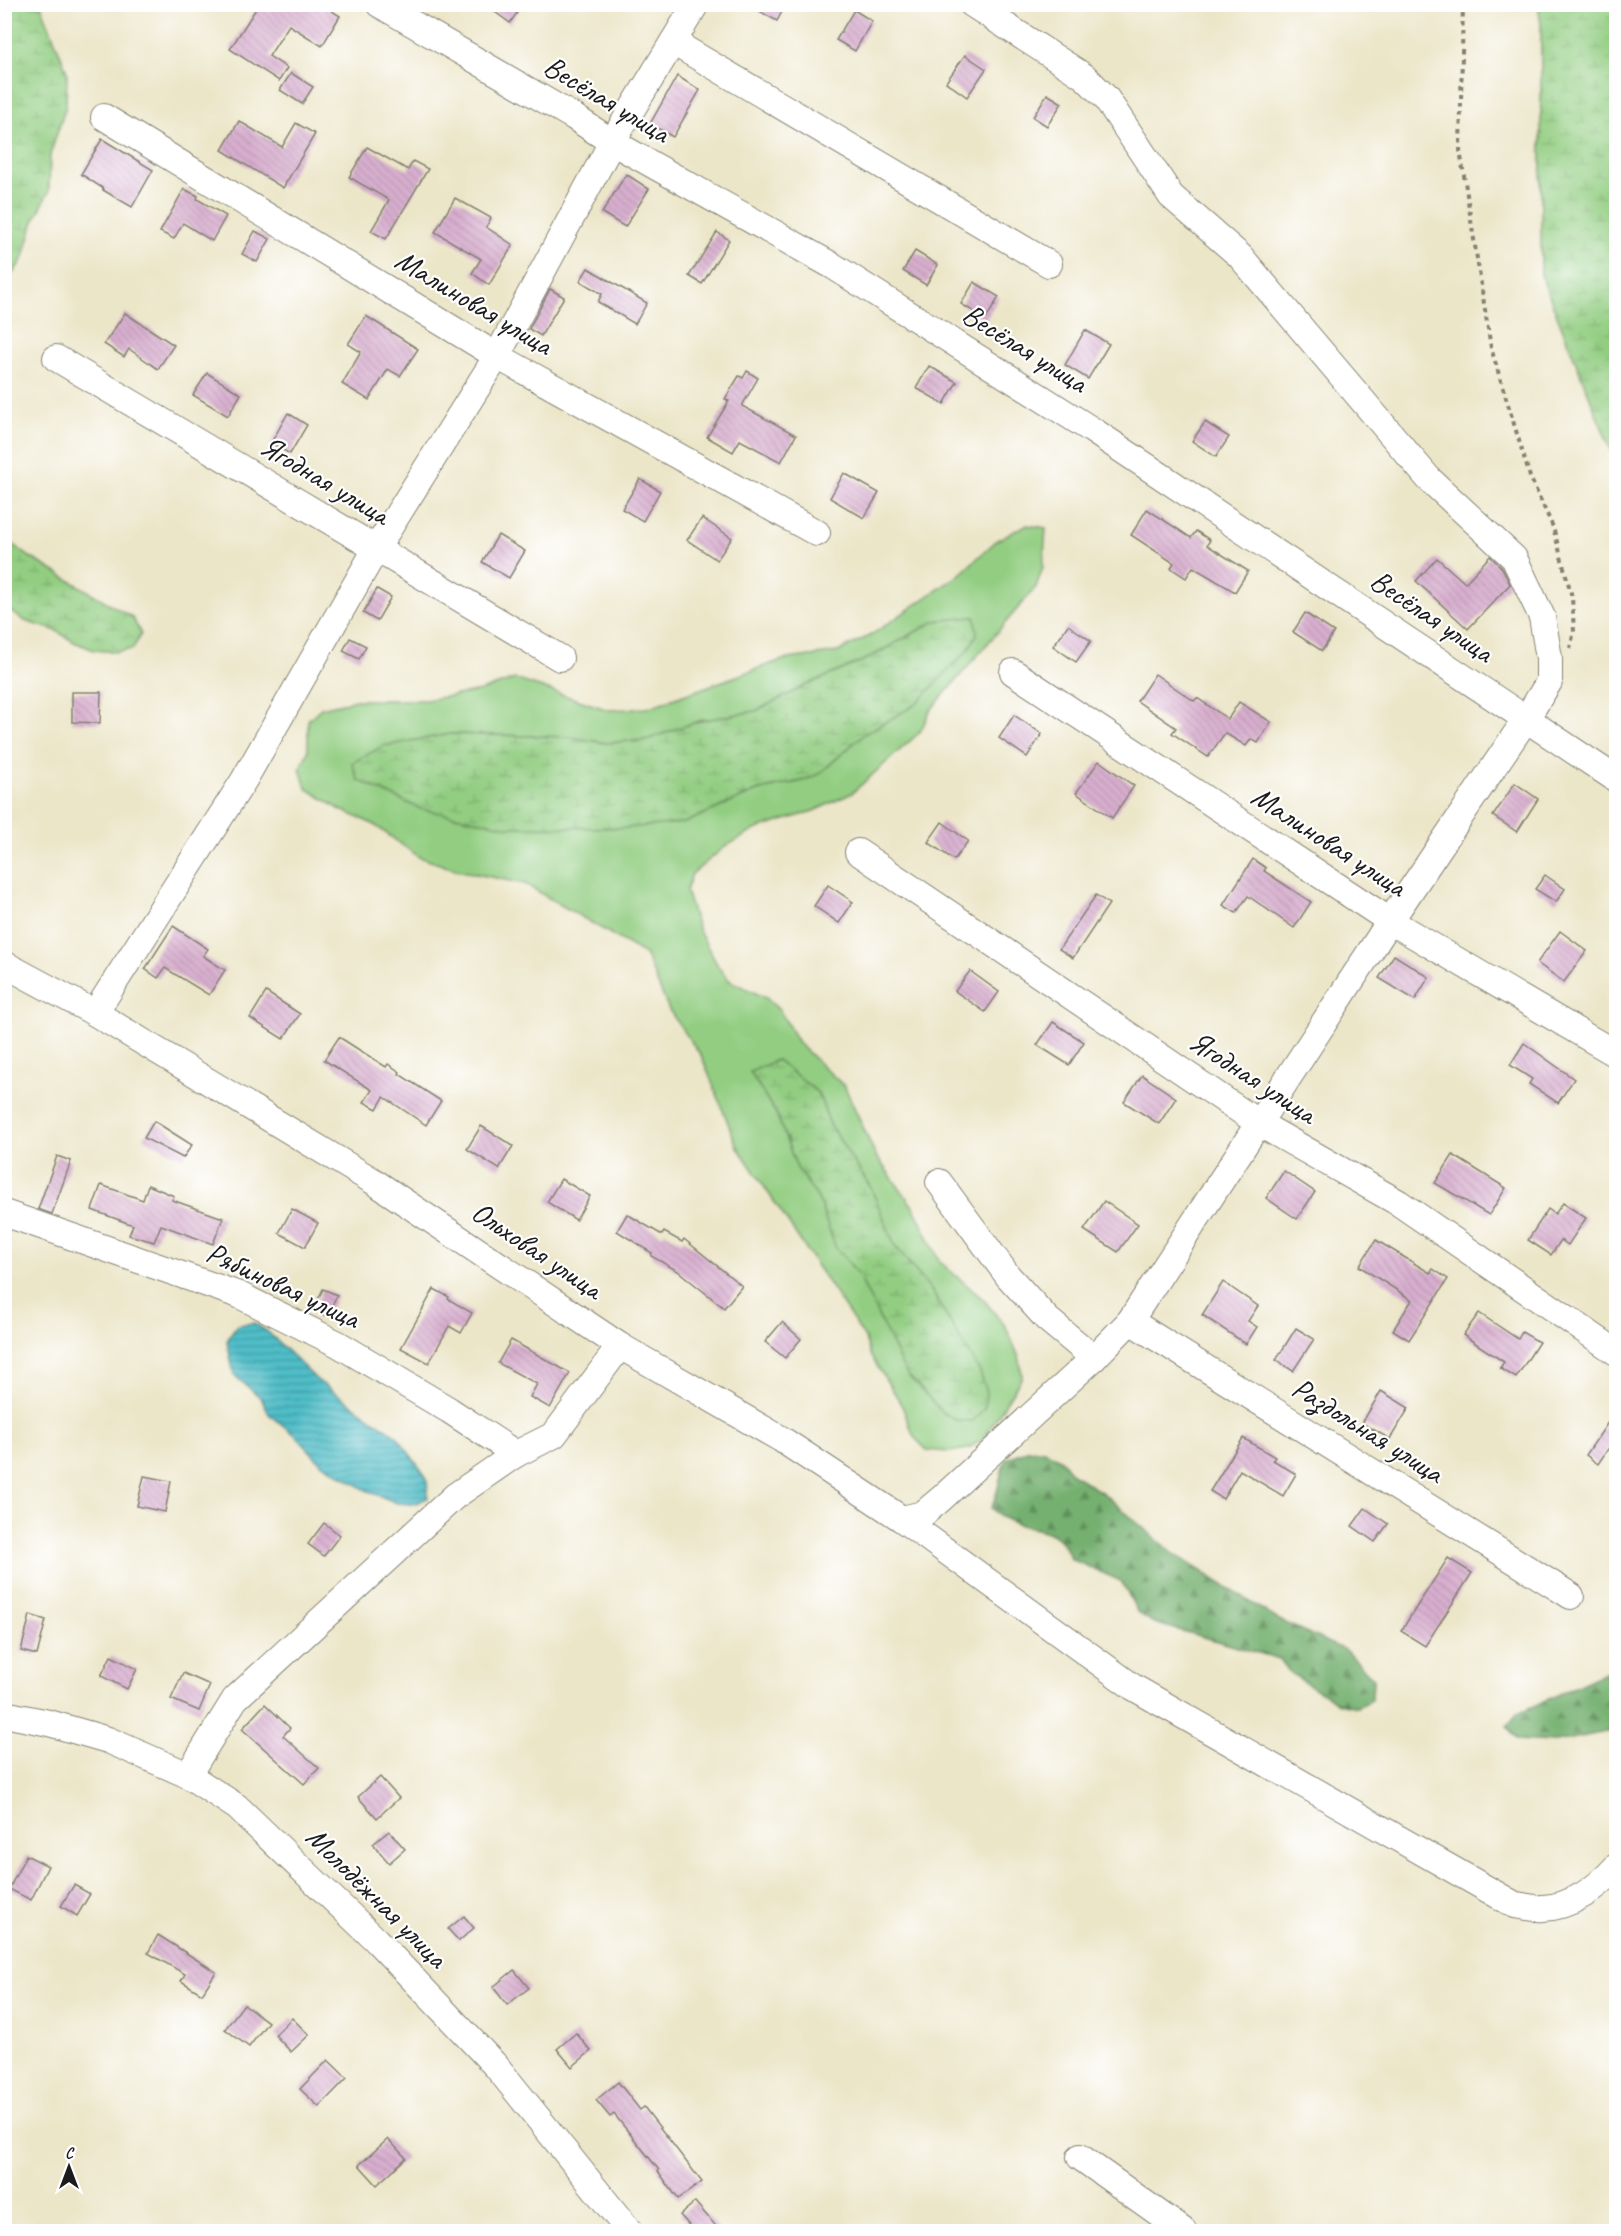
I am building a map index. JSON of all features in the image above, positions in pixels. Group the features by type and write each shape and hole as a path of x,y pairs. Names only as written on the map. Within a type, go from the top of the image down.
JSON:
{"street":[{"name":"Весёлая улица","path":"379,4 574,117 612,142 833,266 1092,430 1617,779"},
{"path":"95,1013 244,780 376,549 497,356 612,142 696,4"},
{"path":"902,1519 922,1514 942,1498 1094,1358 1130,1321 1390,921 1550,682 1549,658 1542,617 1514,558 1429,479 1326,354 1240,256 1171,196 1106,98 1085,77 972,4"},
{"path":"672,42 1049,264"},
{"name":"Малиновая улица","path":"104,117 497,356 816,533"},
{"name":"Ягодная улица","path":"56,358 560,658"},
{"name":"Малиновая улица","path":"1013,672 1390,921 1617,1054"},
{"name":"Ягодная улица","path":"858,852 1260,1124 1400,1203 1617,1352"},
{"name":"Ольховая улица","path":"4,964 95,1013 373,1181 620,1346 781,1439 902,1519 1132,1687 1515,1905 1544,1908 1575,1900 1605,1880 1617,1867"},
{"path":"939,1182 1008,1276 1047,1319 1094,1358"},
{"name":"Рябиновая улица","path":"4,1213 239,1294 338,1344 449,1410 516,1454"},
{"name":"Раздольная улица","path":"1130,1321 1571,1596"},
{"path":"189,1775 235,1700 455,1496 516,1454 554,1435 620,1346"},
{"name":"Молодёжная улица","path":"4,1714 49,1723 108,1740 189,1775 237,1807 376,1940 496,2066 630,2232"},
{"path":"1080,2157 1185,2232"}],"path":[{"path":"1463,4 1460,150 1491,348 1530,477 1553,527 1572,597 1574,632 1570,650"}],"green space":[{"path":"5,4 41,5 67,72 66,106 50,155 49,191 33,224 24,257 14,272 5,280"},
{"path":"1538,5 1616,5 1616,463 1541,275 1541,24"},
{"path":"1026,525 1046,528 1043,567 1036,587 930,711 920,732 852,793 814,811 757,829 726,846 692,874 686,891 699,931 718,966 730,981 766,998 780,1011 799,1044 845,1087 876,1156 914,1208 940,1262 983,1299 1006,1327 1020,1360 1022,1377 984,1438 968,1449 949,1452 927,1450 914,1437 901,1403 870,1355 865,1338 737,1146 702,1057 669,1010 645,954 525,884 457,870 419,857 373,824 341,810 306,788 300,768 308,752 308,720 321,708 356,700 426,700 481,691 515,679 609,710 647,708 782,660 838,652 871,635 959,575 997,540","holes":["975,617 915,705 864,734 819,774 802,781 759,790 684,823 450,734 568,737 606,743 646,740 699,721 756,711 809,684 869,658 935,621","777,1060 818,1093 831,1127 871,1188 895,1246 931,1290 858,1274 835,1246 818,1198 797,1168 777,1115 751,1072"]},
{"path":"4,538 30,557 132,617 141,634 133,649 114,652 94,650 74,642 57,631 25,621 5,608"},
{"path":"975,617 977,634 968,650 915,705 864,734 819,774 802,781 759,790 684,823 625,828 509,827 421,809 358,780 352,763 383,746 450,734 568,737 606,743 646,740 699,721 756,711 809,684 869,658 935,621"},
{"path":"777,1060 818,1093 831,1127 871,1188 895,1246 931,1290 980,1372 986,1389 985,1407 973,1421 955,1420 942,1412 906,1373 858,1274 835,1246 818,1198 797,1168 777,1115 750,1072"},
{"path":"1027,1450 1044,1450 1060,1459 1072,1474 1103,1493 1171,1552 1277,1619 1347,1651 1373,1679 1372,1700 1357,1707 1339,1703 1290,1673 1280,1659 1154,1623 1138,1613 1121,1581 1071,1559 1065,1547 1051,1534 1016,1524 1000,1516 991,1508 1006,1459"},
{"path":"1616,1668 1616,1732 1555,1742 1517,1740 1507,1726 1518,1713"}],"water":[{"path":"254,1323 268,1332 317,1380 397,1436 427,1478 428,1498 413,1504 397,1503 366,1490 321,1463 295,1435 269,1414 261,1398 234,1375 227,1341 237,1325"}],"building":[{"path":"259,4 321,4 340,16 322,46 289,25 269,56 287,68 279,81 230,49"},
{"path":"484,4 523,4 510,23"},
{"path":"747,4 786,4 777,21"},
{"path":"854,10 872,21 855,51 836,40"},
{"path":"965,55 986,69 967,97 946,82"},
{"path":"291,73 313,87 302,104 280,90"},
{"path":"677,76 700,90 673,137 650,124"},
{"path":"1047,94 1062,103 1047,126 1033,117"},
{"path":"239,121 282,147 296,123 315,134 283,188 222,150"},
{"path":"102,139 153,170 132,207 81,174"},
{"path":"367,147 408,170 413,161 428,169 386,239 371,231 389,200 349,177"},
{"path":"626,174 649,189 625,227 602,213"},
{"path":"184,189 226,216 212,241 183,223 174,239 160,232"},
{"path":"455,198 491,218 486,227 513,245 489,285 472,273 481,259 435,232"},
{"path":"255,231 270,239 257,262 242,254"},
{"path":"717,232 729,240 702,284 689,276"},
{"path":"915,251 938,265 926,285 903,271"},
{"path":"588,268 647,303 635,324 598,302 602,294 580,281"},
{"path":"974,282 999,297 986,319 961,304"},
{"path":"550,289 564,297 541,336 529,329"},
{"path":"125,313 174,345 158,369 129,349 124,357 104,344"},
{"path":"366,316 418,349 400,376 388,369 369,400 342,384 361,352 348,344"},
{"path":"1085,330 1109,344 1088,379 1065,365"},
{"path":"929,366 957,382 944,404 916,388"},
{"path":"747,371 758,378 742,406 796,435 781,462 740,440 733,452 707,437 729,401 725,399 739,376 743,378"},
{"path":"207,373 241,394 228,416 193,395"},
{"path":"288,413 307,425 290,454 271,443"},
{"path":"1205,422 1229,437 1216,457 1192,441"},
{"path":"844,473 879,493 864,518 830,498"},
{"path":"640,479 660,491 643,521 622,509"},
{"path":"1147,509 1191,538 1196,531 1210,540 1207,545 1248,571 1235,592 1193,567 1186,578 1171,568 1174,563 1131,535"},
{"path":"702,518 732,538 717,560 687,540"},
{"path":"498,535 525,551 509,578 482,562"},
{"path":"1490,556 1502,568 1510,584 1468,629 1416,581 1437,558 1465,583"},
{"path":"377,589 391,597 377,621 363,613"},
{"path":"1305,613 1334,632 1322,651 1293,632"},
{"path":"1068,625 1091,641 1076,662 1053,646"},
{"path":"350,638 366,646 359,659 343,651"},
{"path":"1155,674 1194,701 1197,698 1228,719 1239,702 1271,722 1258,743 1251,739 1246,746 1225,733 1208,757 1172,733 1176,728 1137,701"},
{"path":"72,692 101,692 100,723 72,722"},
{"path":"1014,715 1042,734 1027,757 999,738"},
{"path":"1099,761 1134,786 1112,818 1076,793"},
{"path":"1515,783 1538,799 1517,832 1493,816"},
{"path":"942,822 968,841 954,860 928,842"},
{"path":"1253,859 1266,868 1264,871 1311,902 1294,928 1248,896 1236,913 1223,905"},
{"path":"1545,875 1565,889 1556,902 1535,889"},
{"path":"828,885 853,902 839,923 814,906"},
{"path":"1096,895 1109,904 1073,958 1059,949"},
{"path":"173,926 208,949 203,956 225,970 209,995 165,968 158,978 145,969"},
{"path":"1560,931 1587,951 1564,982 1537,963"},
{"path":"1394,955 1429,977 1415,1000 1379,978"},
{"path":"970,971 999,992 985,1012 955,991"},
{"path":"266,992 300,1014 283,1039 250,1018"},
{"path":"1053,1022 1084,1042 1069,1065 1037,1045"},
{"path":"339,1037 386,1067 388,1064 400,1072 399,1074 441,1101 426,1125 384,1097 377,1109 364,1102 372,1090 324,1060"},
{"path":"1524,1043 1574,1079 1558,1103 1529,1084 1532,1079 1510,1065"},
{"path":"1142,1075 1176,1098 1159,1124 1124,1102"},
{"path":"154,1121 192,1145 183,1158 144,1138"},
{"path":"481,1126 513,1146 499,1169 467,1149"},
{"path":"1453,1155 1506,1188 1489,1215 1435,1183"},
{"path":"57,1156 71,1161 52,1214 38,1209"},
{"path":"1284,1171 1315,1192 1297,1219 1266,1198"},
{"path":"561,1179 590,1196 576,1220 547,1202"},
{"path":"101,1185 143,1200 148,1185 174,1196 172,1200 223,1218 213,1244 161,1225 154,1242 129,1235 133,1225 92,1210"},
{"path":"1104,1201 1138,1224 1118,1252 1084,1230"},
{"path":"1563,1203 1586,1218 1568,1245 1561,1240 1551,1255 1528,1240 1548,1209 1555,1214"},
{"path":"292,1209 318,1223 305,1247 279,1233"},
{"path":"627,1214 662,1235 664,1232 682,1242 684,1239 742,1286 724,1308 678,1271 651,1256 652,1253 617,1231"},
{"path":"1376,1240 1430,1273 1433,1269 1448,1279 1409,1340 1393,1330 1412,1300 1359,1266"},
{"path":"1223,1282 1258,1306 1248,1321 1257,1327 1246,1344 1202,1315"},
{"path":"323,1289 337,1295 327,1316 313,1310"},
{"path":"434,1289 472,1313 461,1333 449,1326 429,1363 401,1348"},
{"path":"1479,1313 1518,1339 1522,1332 1539,1342 1516,1378 1500,1368 1504,1362 1463,1335"},
{"path":"782,1322 801,1339 785,1358 765,1342"},
{"path":"1296,1328 1314,1339 1293,1371 1276,1360"},
{"path":"511,1340 570,1373 550,1408 530,1397 537,1384 498,1363"},
{"path":"1381,1391 1409,1408 1390,1439 1362,1423"},
{"path":"1617,1409 1617,1436 1598,1464 1586,1455"},
{"path":"1243,1438 1275,1457 1273,1460 1296,1474 1283,1496 1240,1470 1223,1499 1210,1491"},
{"path":"144,1476 171,1481 165,1512 137,1506"},
{"path":"1365,1508 1388,1524 1375,1542 1352,1526"},
{"path":"324,1523 340,1535 324,1556 308,1544"},
{"path":"1448,1558 1472,1573 1425,1646 1401,1631"},
{"path":"30,1615 46,1620 37,1655 21,1651"},
{"path":"111,1656 137,1669 127,1689 101,1676"},
{"path":"183,1673 210,1685 199,1711 171,1699"},
{"path":"265,1704 290,1728 283,1736 319,1768 304,1784 242,1729"},
{"path":"380,1777 399,1798 377,1818 358,1797"},
{"path":"389,1831 405,1849 389,1863 373,1844"},
{"path":"26,1855 48,1866 31,1900 9,1889"},
{"path":"74,1885 90,1894 77,1916 61,1906"},
{"path":"464,1916 474,1928 459,1941 448,1929"},
{"path":"158,1935 216,1972 202,1994 181,1981 185,1974 148,1953"},
{"path":"514,1970 529,1988 507,2005 493,1987"},
{"path":"244,2004 268,2022 249,2047 225,2029"},
{"path":"292,2018 309,2035 291,2052 275,2035"},
{"path":"576,2033 591,2051 572,2067 557,2049"},
{"path":"328,2060 347,2078 319,2107 300,2089"},
{"path":"618,2082 640,2110 644,2107 702,2182 678,2199 659,2170 614,2114 610,2117 596,2100"},
{"path":"388,2139 406,2158 377,2185 359,2165"},
{"path":"695,2202 721,2232 695,2232 680,2215"}]}
